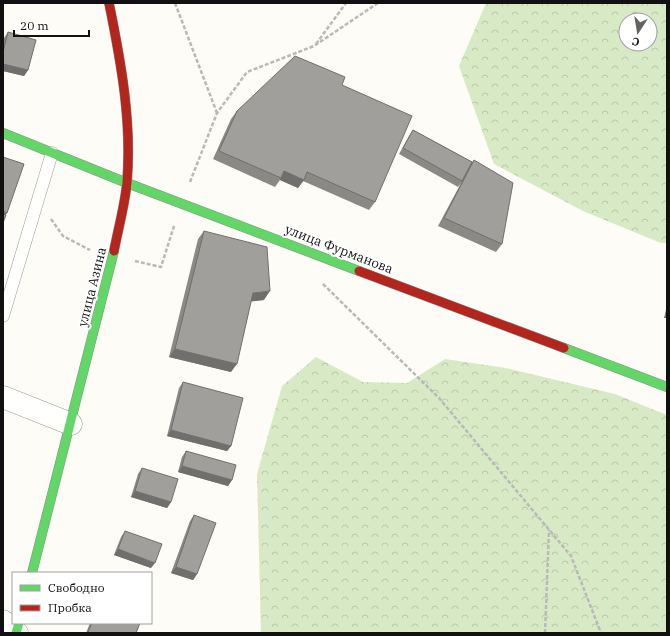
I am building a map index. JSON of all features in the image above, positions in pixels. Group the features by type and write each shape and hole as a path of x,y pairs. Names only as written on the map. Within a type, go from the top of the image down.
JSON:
{"street":[{"name":"улица Азина","path":"32,572 113,256 127,183 128,121 116,36 109,3"},
{"name":"улица Фурманова","path":"3,133 127,183 667,387"},
{"path":"3,396 71,424"},
{"path":"3,621 16,633"}],"lane":[{"path":"3,316 52,153"}],"path":[{"path":"175,3 217,113"},
{"path":"314,46 346,3"},
{"path":"181,203 217,113 247,72 314,46 378,3"},
{"path":"38,202 63,236 94,252"},
{"path":"322,283 439,398 571,556 601,633"},
{"path":"545,633 549,530"}],"green space":[{"path":"486,3 667,3 667,243 661,243 585,212 494,164 459,66"},
{"path":"316,357 363,382 407,383 445,359 506,368 615,394 667,415 667,633 261,633 257,474 282,386"}],"building":[{"path":"8,32 36,40 28,70 3,64 3,52"},
{"path":"295,56 345,77 342,85 412,116 375,202 307,172 304,180 284,171 281,178 219,151 237,111"},
{"path":"413,130 472,162 462,181 403,148"},
{"path":"3,157 24,164 7,213 3,211"},
{"path":"474,160 513,183 502,244 444,218"},
{"path":"3,214 6,215 3,223"},
{"path":"204,231 267,247 270,291 253,293 237,364 175,349"},
{"path":"183,382 243,398 231,446 171,430"},
{"path":"186,451 236,465 232,480 182,466"},
{"path":"142,468 178,479 171,502 135,491"},
{"path":"194,515 216,523 197,574 176,567"},
{"path":"125,531 162,544 155,563 118,549"},
{"path":"92,624 140,624 136,633 88,632"}],"traffic: fast":[{"path":"3,133 127,183 359,271"},
{"path":"32,572 114,251"},
{"path":"564,348 667,387"},
{"path":"16,633 19,624"}],"traffic: jam":[{"path":"109,3 118,47 127,115 128,137 126,191 114,251"},
{"path":"359,271 564,348"}]}
